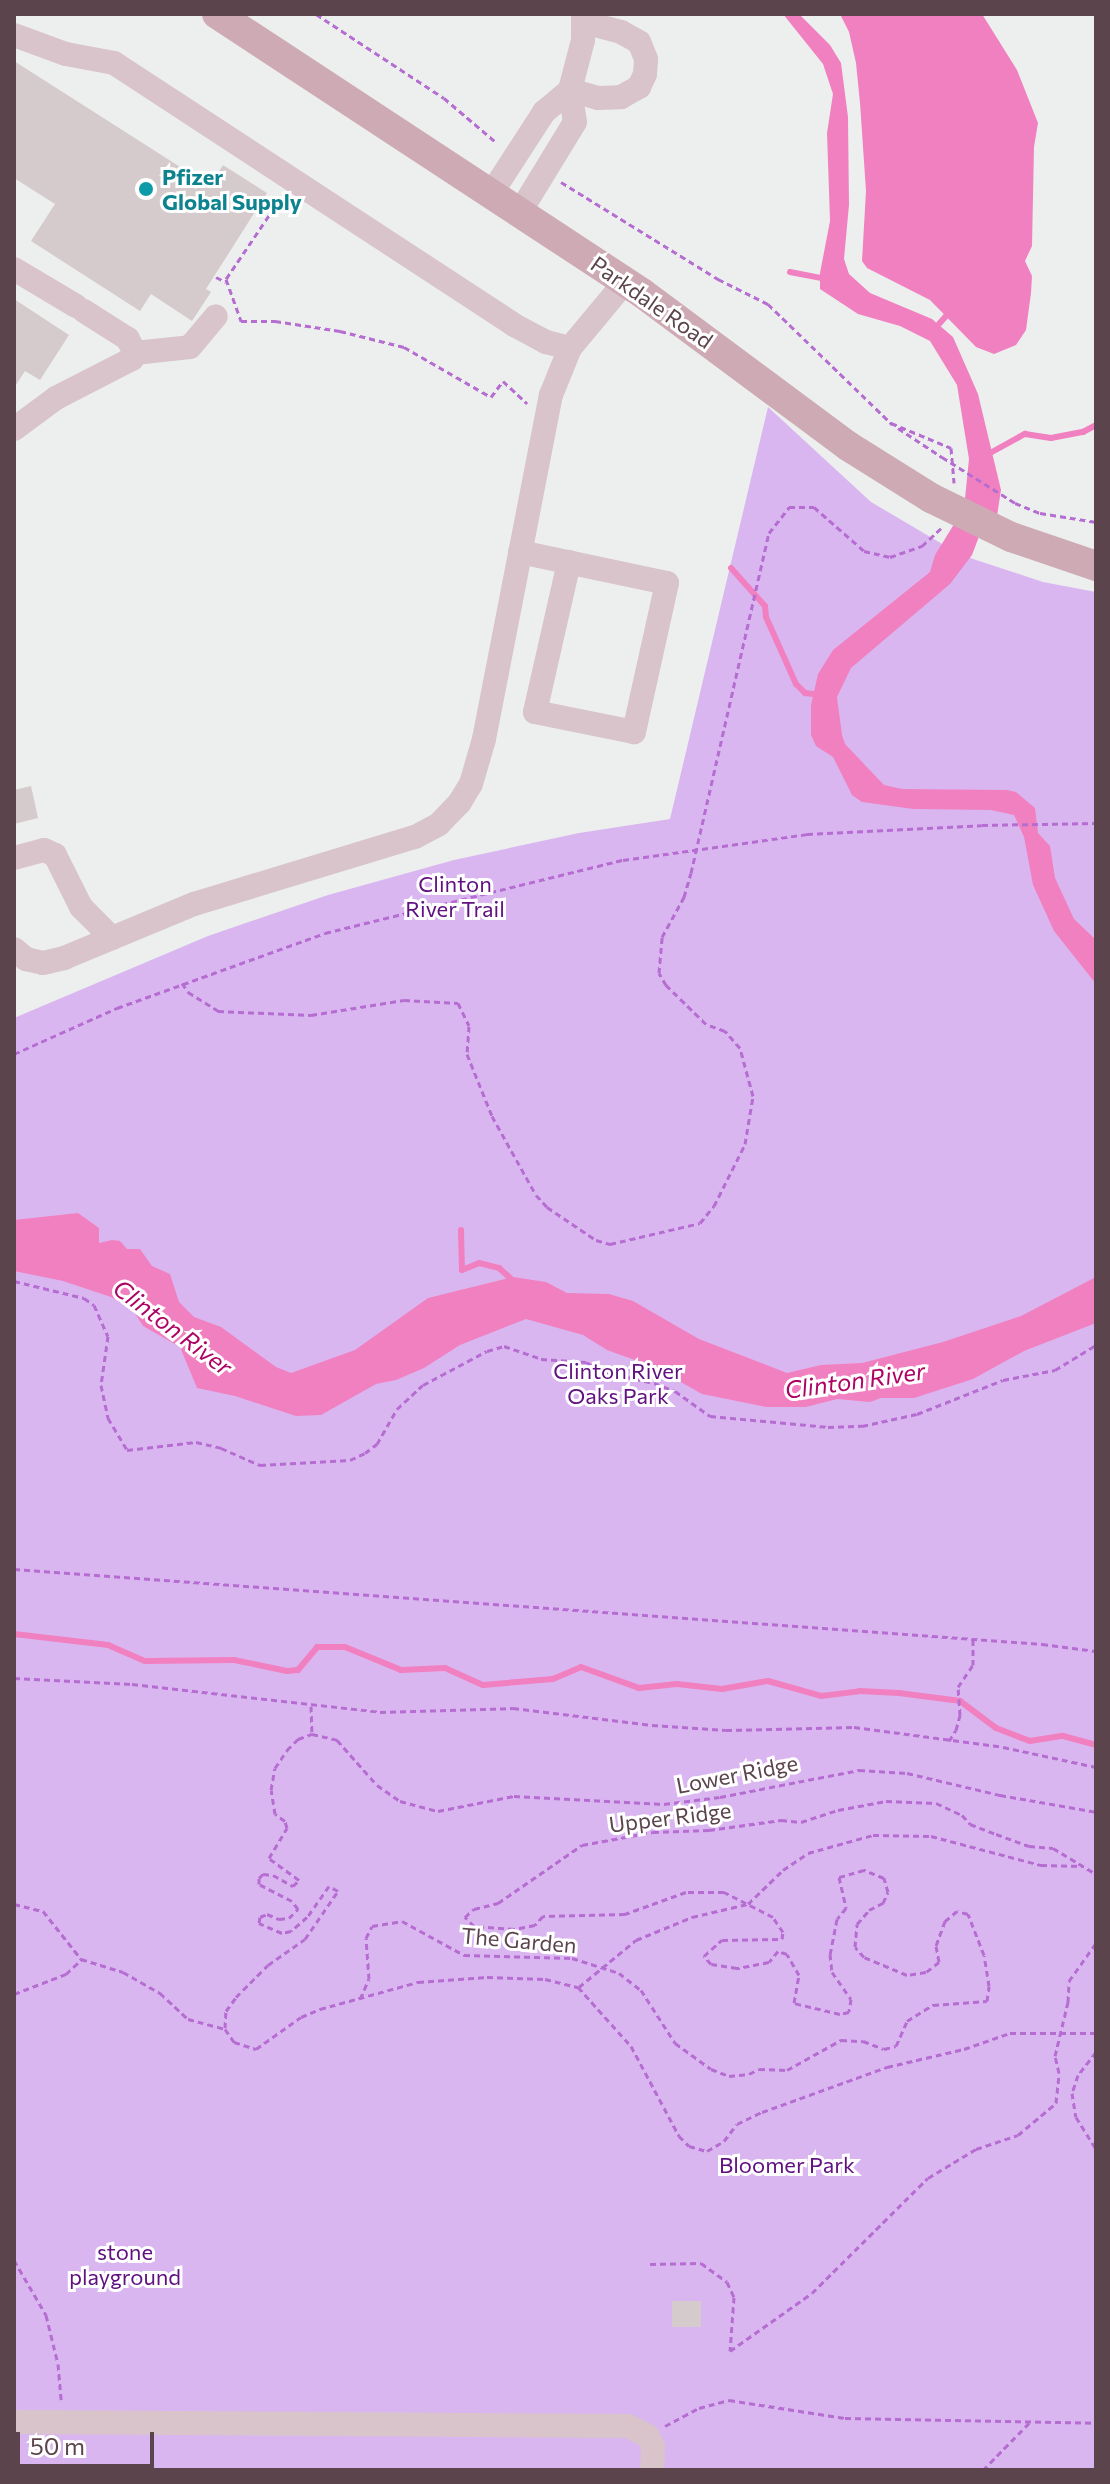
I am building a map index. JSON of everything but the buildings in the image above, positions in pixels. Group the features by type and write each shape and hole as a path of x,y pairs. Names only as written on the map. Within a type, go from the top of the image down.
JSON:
{"main road":[{"name":"Parkdale Road","path":"217,14 625,282 848,446 942,492 1011,537 1096,566"}],"street":[{"path":"520,212 575,122 570,90 584,18 639,42 646,59 645,74 639,87 621,97 598,98 570,90"},
{"path":"14,35 66,54 114,63 514,325 546,342 570,348"},
{"path":"491,194 544,112 570,90"},
{"path":"14,269 128,339 135,353"},
{"path":"18,959 43,963 64,958 194,904 415,837 439,824 460,802 477,764 551,395 570,348 625,282"},
{"path":"135,353 190,347 216,316"},
{"path":"14,429 56,398 132,359 135,353"},
{"path":"520,552 569,562 667,583 634,732 535,712 569,562"},
{"path":"14,858 44,850 55,855 81,907 112,938"},
{"path":"14,2422 628,2426 648,2436 653,2447 652,2470"}],"path":[{"path":"316,14 444,98 484,135 516,155"},
{"path":"546,172 718,279 768,304 891,423 942,457 1015,503 1040,513 1096,522"},
{"path":"226,282 293,179"},
{"path":"216,277 226,282 241,321 275,321 340,331 404,347 491,397 503,381 526,401 531,413"},
{"path":"891,423 951,448 942,492"},
{"path":"182,983 188,992 218,1011 311,1015 404,1000 458,1003 469,1026 467,1054 488,1107 502,1139 547,1207 596,1240 610,1244 678,1231 700,1223 714,1206 745,1144 753,1096 740,1048 725,1031 706,1024 666,985 659,973 662,937 684,897 769,533 789,507 814,507 864,551 890,557 922,546 942,526"},
{"path":"14,1054 182,983 340,929 475,894 697,847 807,834 1096,823"},
{"path":"14,1281 84,1298 94,1305 108,1336 101,1385 108,1418 127,1450 196,1442 221,1448 260,1465 350,1460 365,1453 377,1444 397,1409 423,1385 487,1351 504,1346 541,1359 586,1362 605,1372 654,1383 675,1391 710,1416 828,1427 862,1426 927,1411 1003,1380 1055,1370 1096,1345"},
{"path":"14,1569 973,1639 1096,1651"},
{"path":"949,1741 960,1715 958,1687 973,1665 973,1639"},
{"path":"14,1678 132,1684 380,1712 513,1708 652,1725 726,1730 854,1727 1003,1747 1096,1767"},
{"path":"311,1705 312,1734 298,1739 287,1750 275,1768 271,1790 275,1814 285,1821 287,1828 269,1858 299,1880 293,1886 273,1875 259,1878 259,1884 292,1901 298,1909 289,1918 279,1919 267,1914 260,1917 259,1923 282,1933 291,1931 307,1917 329,1886 338,1891 305,1939 268,1965 226,2011 225,2029 234,2042 256,2049 301,2017 334,2004 418,1982 487,1977 545,1979 578,1987 631,2046 679,2136 689,2146 707,2151 724,2141 737,2124 762,2112 887,2067 964,2049 1010,2033 1059,2032 1068,2036 1096,2033"},
{"name":"Lower Ridge","path":"312,1734 337,1740 377,1785 400,1801 438,1811 514,1796 664,1804 720,1797 859,1770 907,1773 1000,1795 1096,1812"},
{"name":"Upper Ridge","path":"748,1904 724,1892 699,1890 625,1914 543,1916 535,1925 514,1929 474,1926 465,1917 474,1909 498,1903 582,1845 653,1832 709,1830 781,1820 801,1822 838,1810 886,1801 936,1803 962,1815 970,1824 1029,1846 1053,1848 1087,1866"},
{"path":"578,1987 636,1940 692,1917 748,1904 808,1853 873,1835 931,1836 1041,1865 1087,1866 1096,1874"},
{"name":"The Garden","path":"360,1999 369,1979 366,1938 372,1926 402,1921 464,1955 572,1958 619,1973 641,1990 675,2043 711,2069 729,2076 749,2074 759,2069 787,2070 841,2040 863,2041 884,2049 896,2046 907,2021 920,2011 933,2005 987,2001 989,1986 984,1955 968,1914 957,1911 945,1921 936,1946 939,1962 926,1972 907,1975 864,1957 854,1939 857,1924 869,1910 883,1903 888,1892 884,1878 875,1873 850,1871 839,1877 846,1908 837,1919 830,1954 832,1972 851,1999 849,2012 840,2014 794,2003 799,1975 787,1954 778,1951 769,1962 737,1968 719,1968 704,1956 713,1945 732,1938 782,1939 780,1925 773,1917 748,1904"},
{"path":"14,1904 43,1911 81,1959 123,1972 200,2025 225,2029"},
{"path":"650,2264 701,2263 727,2282 734,2297 730,2351 812,2293 928,2178 976,2149 1018,2135 1056,2103 1059,2073 1055,2056 1068,2002 1069,1981 1096,1943"},
{"path":"14,1994 66,1974 81,1959"},
{"path":"1096,2052 1078,2075 1072,2093 1076,2117 1096,2149"},
{"path":"14,2260 46,2315 58,2364 61,2422"},
{"path":"648,2436 699,2408 729,2400 845,2418 1096,2423"},
{"path":"983,2470 1029,2423"}],"green space":[{"path":"768,407 871,502 961,555 1043,582 1096,592 1096,2470 14,2470 14,1018 208,936 328,895 454,860 579,833 670,819"}],"water":[{"path":"783,14 799,14 830,45 841,63 848,117 849,205 844,259 849,274 870,293 932,319 953,337 978,394 1001,490 997,516 986,518 972,555 950,584 851,668 837,697 842,735 845,744 884,785 902,789 1007,790 1016,792 1035,808 1038,833 1050,846 1055,878 1074,919 1096,940 1096,984 1054,931 1033,885 1024,837 1014,815 991,810 913,809 862,802 852,795 833,757 816,746 811,735 811,705 818,674 833,650 930,572 935,555 964,508 969,459 957,385 930,341 900,326 858,314 820,289 830,221 827,133 833,94 823,64"},
{"path":"840,14 982,14 1017,70 1038,123 1034,147 1032,246 1025,261 1032,276 1031,293 1026,330 1016,345 994,354 976,347 930,300 867,268 862,261 866,191 860,103 856,63 849,32"},
{"name":"Clinton River","path":"78,1213 99,1228 99,1243 120,1241 127,1249 140,1249 152,1266 170,1274 179,1302 194,1317 221,1327 276,1367 291,1373 355,1350 428,1298 513,1277 546,1282 567,1293 609,1294 633,1301 699,1339 787,1373 821,1365 862,1363 943,1342 1021,1316 1096,1277 1096,1323 1024,1351 973,1379 914,1398 881,1398 870,1402 837,1399 806,1407 766,1407 702,1394 654,1367 607,1350 583,1335 526,1319 460,1345 424,1368 396,1380 376,1384 321,1415 296,1416 235,1396 197,1388 180,1347 143,1326 132,1309 111,1297 63,1281 14,1271 14,1220"}],"waterway":[{"path":"790,272 820,278"},
{"path":"939,324 946,316"},
{"path":"992,452 1025,434 1051,438 1083,432 1096,425"},
{"path":"731,568 765,606 766,617 796,684 805,693 813,694"},
{"path":"461,1230 462,1270 479,1263 499,1268 510,1278"},
{"path":"14,1634 108,1645 145,1661 234,1660 287,1671 298,1670 317,1647 345,1647 401,1670 445,1668 483,1685 553,1679 581,1667 639,1688 677,1684 722,1689 768,1681 821,1696 859,1691 899,1693 960,1701 996,1728 1030,1741 1063,1736 1096,1745"}],"place":[{"name":"Pfizer Global Supply","path":"146,189"}],"park label":[{"name":"Clinton River Trail","path":"455,896"},
{"name":"Clinton River Oaks Park","path":"618,1382"},
{"name":"Bloomer Park","path":"787,2165"},
{"name":"stone playground","path":"125,2264"}]}
